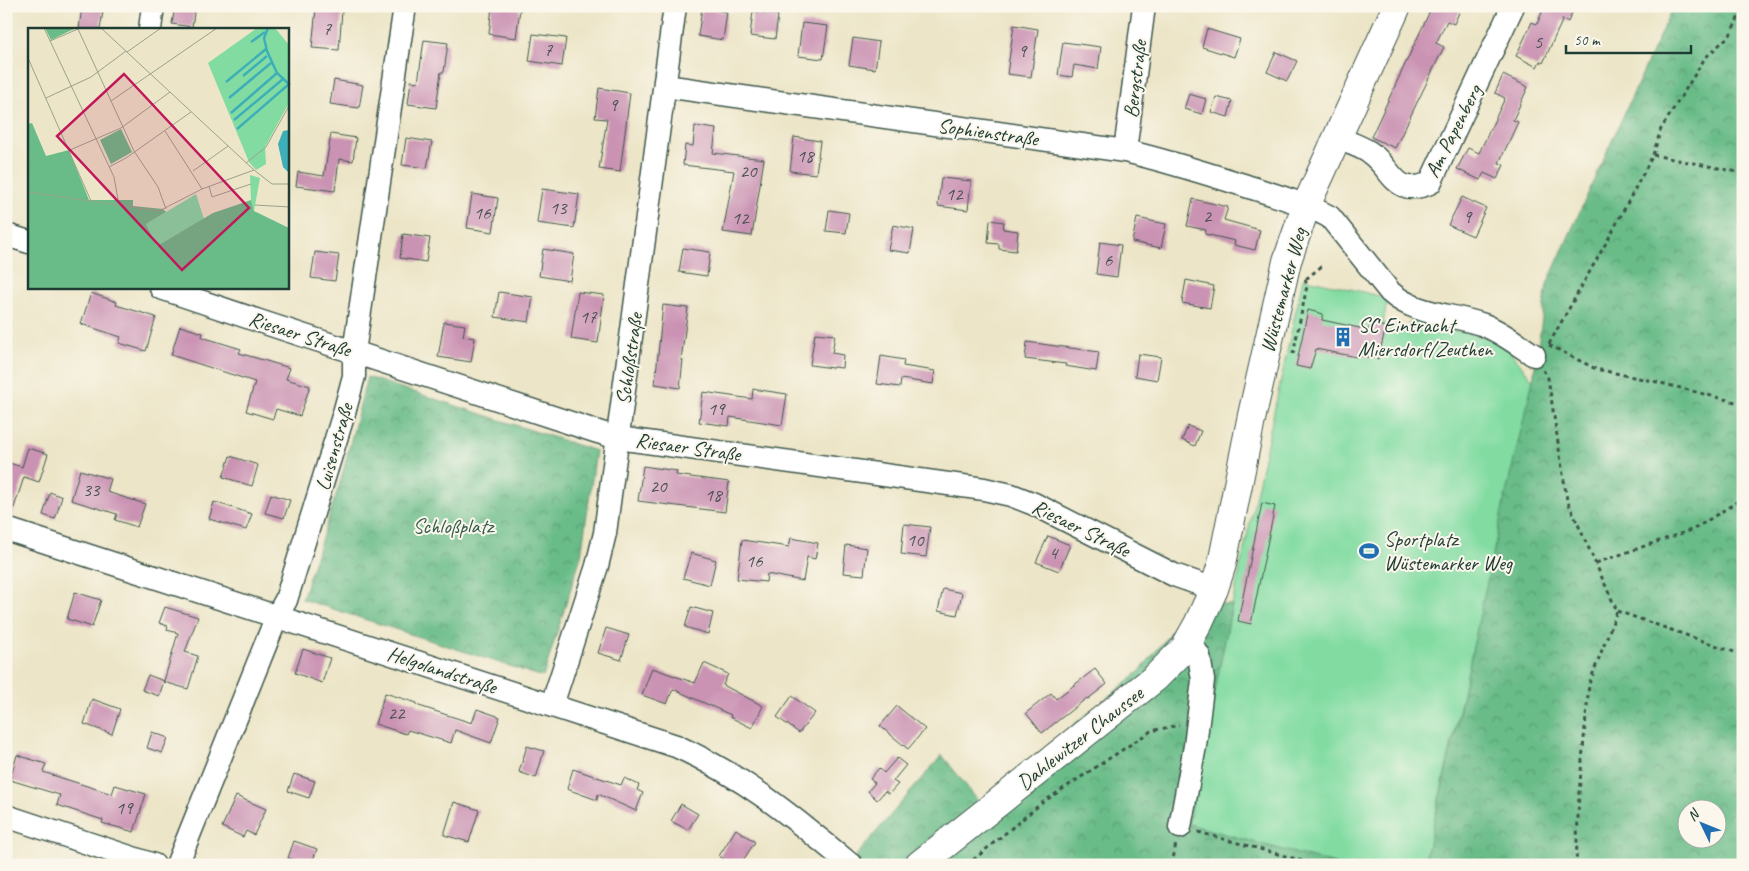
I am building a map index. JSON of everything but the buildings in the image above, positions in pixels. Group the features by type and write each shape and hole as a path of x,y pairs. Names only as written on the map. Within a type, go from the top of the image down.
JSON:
{"main road":[{"name":"Wüstemarker Weg","path":"1214,589 1222,564 1252,414 1287,261 1306,206 1397,6"},
{"name":"Dahlewitzer Chaussee","path":"919,865 1155,678 1184,648 1198,624 1214,589"}],"street":[{"path":"150,28 153,6"},
{"name":"Luisenstraße","path":"177,865 277,616 286,600 342,422 354,376 354,352 404,6"},
{"name":"Schloßstraße","path":"552,705 597,566 604,533 675,6"},
{"name":"Bergstraße","path":"1125,151 1144,6"},
{"name":"Am Papenberg","path":"1336,137 1370,152 1403,187 1416,189 1430,183 1514,6"},
{"name":"Sophienstraße","path":"665,86 1125,151 1154,157 1306,206 1330,217 1390,292 1399,300 1430,312 1485,326 1504,336 1541,350"},
{"path":"6,235 28,242"},
{"name":"Riesaer Straße","path":"164,289 618,438 984,489 1011,495 1034,504 1174,575 1214,589"},
{"name":"Helgolandstraße","path":"6,529 676,746 723,769 772,801 851,865"},
{"path":"1180,827 1199,721 1203,680 1199,656 1189,640"},
{"path":"6,816 154,865"}],"path":[{"path":"1743,8 1730,35 1705,58 1671,112 1661,129 1653,155 1612,234 1541,350 1548,378 1567,500 1617,610 1743,655"},
{"path":"1653,155 1743,173"},
{"path":"1305,280 1323,265"},
{"path":"1293,354 1307,286 1305,271"},
{"path":"1541,350 1596,369 1743,404"},
{"path":"1595,563 1694,529 1743,498"},
{"path":"1576,865 1579,793 1589,684 1617,610"},
{"path":"967,865 1044,802 1151,730 1199,721"},
{"path":"1180,827 1318,865"}],"green space":[{"path":"1673,6 1743,6 1743,865 1424,865 1454,737 1505,497 1533,380 1547,284"},
{"name":"Sportplatz Wüstemarker Weg","path":"1303,278 1388,298 1383,323 1407,328 1411,320 1501,341 1533,380 1424,865 1338,865 1188,824 1232,605"},
{"name":"Schloßplatz","path":"367,377 596,451 581,556 543,677 302,599 341,480"},
{"path":"1195,602 1232,605 1188,824 1338,865 848,865 942,755 979,802 1140,671"}],"place":[{"name":"SC Eintracht Miersdorf/Zeuthen","path":"1343,337"},
{"name":"Sportplatz Wüstemarker Weg","path":"1369,551"}]}
